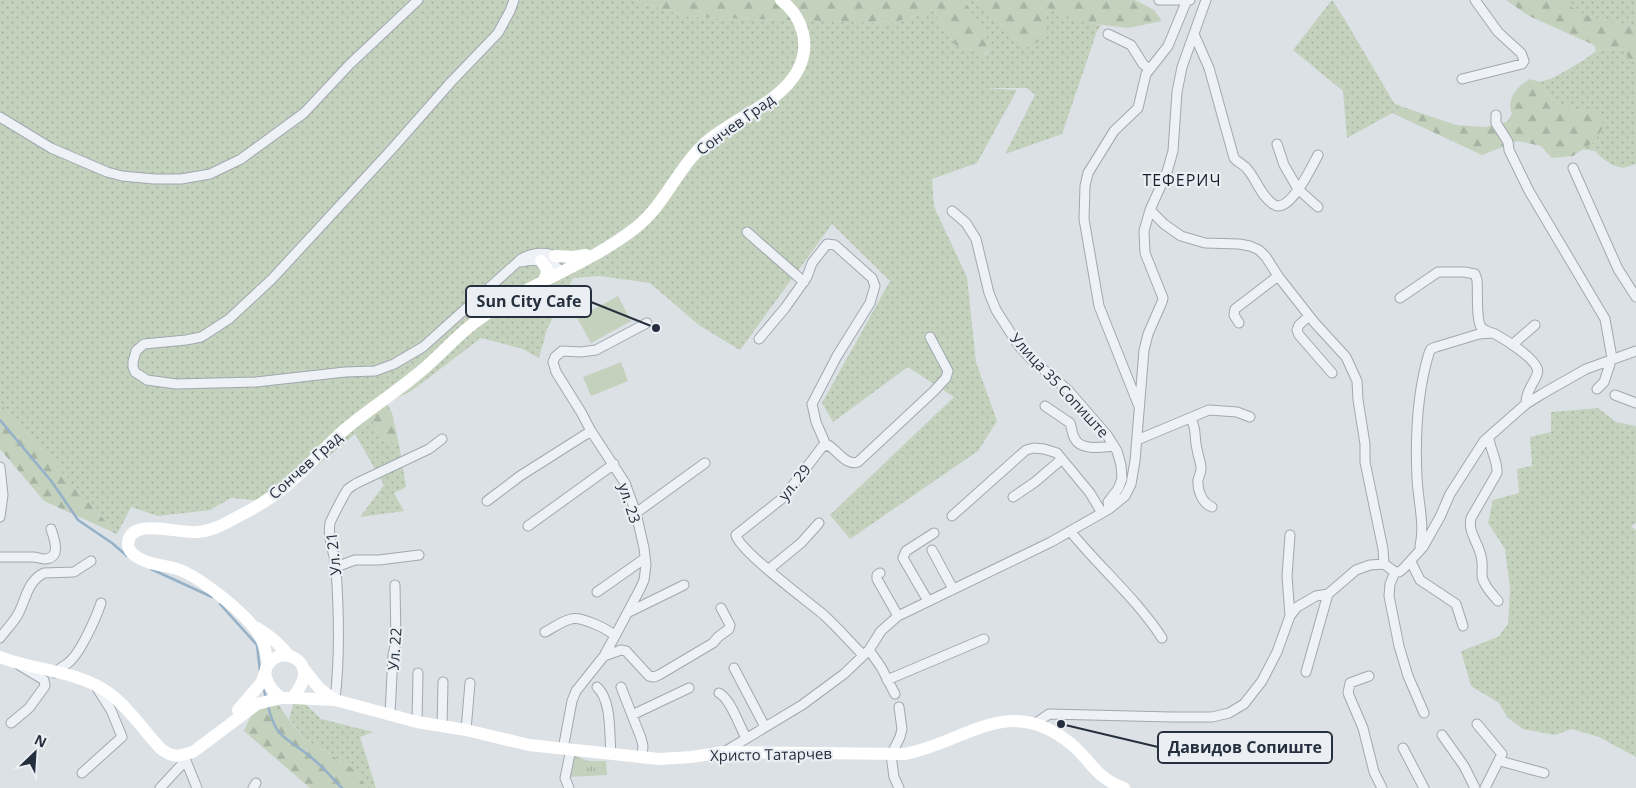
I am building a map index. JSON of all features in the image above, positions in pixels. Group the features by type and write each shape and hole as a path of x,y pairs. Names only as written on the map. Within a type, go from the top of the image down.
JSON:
{"main road":[{"name":"Сончев Град","path":"251,625 237,610 190,574 163,564 144,561 134,556 129,549 128,542 134,530 144,527 178,532 206,531 217,528 265,501 293,480 354,422 416,376 475,322 507,301 631,232 652,213 690,158 712,138 780,92 790,81 802,62 804,32 798,18 788,5 781,0"},
{"path":"555,256 573,257 596,253"},
{"path":"541,261 547,270 543,282"},
{"path":"251,625 271,637 289,656 299,661 303,668 303,683 287,698 273,691 267,682 267,668 262,639 251,625"},
{"path":"267,668 275,658 289,656"},
{"path":"0,657 79,678 94,684 119,702 161,750 185,758"},
{"name":"Христо Татарчев","path":"226,726 259,687 267,668"},
{"name":"Христо Татарчев","path":"303,668 319,688 335,700"},
{"name":"Христо Татарчев","path":"185,758 257,704 287,698 335,700 417,722 466,730 514,742 659,759 724,752 891,755 915,752 1002,722 1025,721 1036,723 1067,740 1100,776 1108,782 1124,788"}],"street":[{"path":"0,117 51,148 107,172 122,176 154,179 181,179 210,174 241,159 304,113 350,64 418,0"},
{"path":"514,0 508,17 498,33 272,278 229,319 201,337 144,344 136,351 132,362 133,367 135,372 148,380 176,384 256,382 345,372 375,371 394,364 423,347 521,258 544,253 555,256 563,263 562,272"},
{"path":"1139,407 1099,306 1084,219 1083,202 1088,174 1114,131 1138,108 1149,69 1168,46 1188,0 1159,0"},
{"path":"724,752 802,705 837,680 866,652 881,631 898,616 1051,542 1122,500 1128,492 1134,473 1146,342 1163,298 1143,243 1146,221 1165,178 1173,151 1177,92 1182,67 1206,0"},
{"path":"1462,79 1522,64 1524,61 1521,53 1498,32 1475,0"},
{"path":"1108,34 1131,45 1143,64 1149,69"},
{"path":"1194,34 1209,68 1234,158 1248,169 1266,197 1276,207 1284,206 1298,189 1318,155"},
{"path":"1496,115 1496,123 1508,142 1509,150 1529,190 1602,313 1607,326 1612,358 1604,382 1597,390"},
{"path":"1277,144 1284,165 1298,189 1318,207"},
{"path":"1573,168 1618,268 1636,297"},
{"path":"1150,210 1164,224 1181,236 1205,243 1239,244 1259,250 1310,316 1346,357 1355,374 1365,444 1365,462 1383,548 1384,564"},
{"name":"Улица 35 Сопиште","path":"952,211 966,223 976,238 989,294 996,310 1019,346 1032,360 1068,390 1107,435 1114,446 1121,465 1122,479 1118,489 1108,502 1105,511"},
{"path":"747,232 804,282"},
{"path":"759,340 804,282 815,259 827,244 835,245 874,282 874,291 870,303 836,356 812,404 816,422 826,445 831,446 851,463 858,462 946,378 948,371 930,338"},
{"path":"516,263 530,260 541,261 559,268 562,272"},
{"path":"1400,298 1438,272 1472,273 1476,276 1482,328 1512,345 1534,364 1538,371 1527,393 1526,404"},
{"path":"1239,323 1234,315 1235,309 1278,276"},
{"path":"1310,316 1299,325 1297,330 1299,335 1332,373"},
{"name":"ул. 23","path":"569,788 565,778 572,701 576,691 604,656 644,580 646,572 644,548 626,483 591,431 582,412 556,372 553,362 555,357 562,352 596,350 647,323"},
{"path":"1512,345 1535,325"},
{"path":"1419,552 1422,525 1417,481 1417,426 1420,393 1429,352 1436,347 1484,333 1492,333"},
{"path":"1036,723 1049,714 1212,717 1229,713 1244,704 1262,681 1290,616 1303,602 1316,596 1328,594 1356,570 1370,565 1384,564 1395,572 1403,569 1419,552 1440,517 1450,494 1489,438 1526,404 1586,368 1636,351"},
{"path":"1615,395 1636,403"},
{"path":"1045,406 1070,423 1075,439 1079,444 1097,448 1114,446"},
{"path":"1137,440 1209,410 1237,412 1250,417"},
{"path":"1190,419 1195,426 1196,449 1202,471 1198,482 1203,500 1206,505 1212,507"},
{"path":"487,501 520,476 591,431"},
{"name":"Ул. 21","path":"335,700 338,680 336,567 330,525 333,515 347,490 357,483 429,449 442,438"},
{"path":"1489,438 1497,473 1471,518 1469,526 1479,549 1484,583 1498,602"},
{"name":"ул. 29","path":"826,445 817,452 784,497 736,535 739,542 768,570 866,652 888,680 895,694"},
{"path":"952,516 1026,450 1034,448 1057,453 1105,511"},
{"path":"1013,497 1035,482 1062,459"},
{"path":"528,526 614,464"},
{"path":"636,514 705,464"},
{"path":"0,467 3,495 0,513"},
{"path":"768,570 801,543 819,523"},
{"path":"0,557 50,558 56,549 51,529"},
{"path":"1070,531 1100,566 1139,606 1162,638"},
{"path":"928,601 903,558 906,551 934,533"},
{"path":"1290,535 1287,576 1290,616"},
{"path":"932,550 952,590"},
{"path":"336,567 355,560 379,560 418,555"},
{"path":"596,592 644,559"},
{"path":"0,638 17,616 26,592 40,575 44,573 74,572 90,561"},
{"path":"1411,562 1420,580 1456,604 1462,626"},
{"path":"1395,572 1390,584 1389,596 1408,676 1424,713"},
{"path":"880,573 877,575 877,578 898,616"},
{"name":"Ул. 22","path":"390,714 393,655 396,642 395,585"},
{"path":"626,614 684,585"},
{"path":"1306,672 1328,594"},
{"path":"55,673 74,656 95,622 101,603"},
{"path":"604,656 621,650 626,651 649,676 660,675 714,643 718,637 729,629 730,625 721,608"},
{"path":"545,632 570,619 576,618 608,630 615,636"},
{"path":"888,680 984,638"},
{"path":"11,723 29,708 45,686 44,680 14,662"},
{"path":"734,668 765,727"},
{"path":"417,722 418,673"},
{"path":"1369,676 1350,683 1348,693 1362,728 1374,772 1382,788"},
{"path":"442,726 443,682"},
{"path":"466,730 470,683"},
{"path":"82,772 122,737 106,700 94,684"},
{"path":"598,687 604,693 607,703 611,753"},
{"path":"621,687 641,738 643,746 642,756"},
{"path":"632,715 689,688"},
{"path":"719,693 724,695 746,738"},
{"path":"898,788 894,777 891,755 902,730 899,707"},
{"path":"1477,724 1502,754 1485,788"},
{"path":"1442,735 1464,766 1475,788"},
{"path":"1403,748 1424,788"},
{"path":"185,758 193,786"},
{"path":"160,788 185,758"},
{"path":"1500,761 1544,774"}],"green space":[{"path":"0,0 633,0 689,17 892,23 933,10 955,45 985,54 985,56 991,46 964,0 976,0 1026,48 1044,6 1088,23 1102,25 1097,31 1062,134 1005,154 1035,95 1027,88 982,88 1017,90 977,163 932,179 934,207 967,277 976,362 997,421 978,451 850,539 830,515 954,397 908,367 833,422 822,403 890,281 832,224 740,350 700,326 650,283 600,276 573,278 547,329 539,358 523,349 481,338 410,392 368,410 382,440 399,444 406,487 394,493 404,511 360,517 384,485 355,434 298,482 265,501 231,498 210,510 158,516 131,507 117,534 0,403"},
{"path":"633,0 964,0 992,46 985,54 955,45 933,10 892,23 689,17"},
{"path":"976,0 1135,0 1154,10 1162,21 1128,28 1088,23 1045,7 1047,37 1026,48"},
{"path":"1332,0 1394,103 1403,107 1347,138 1343,91 1293,50"},
{"path":"1506,0 1557,0 1584,14 1630,26 1636,29 1636,62 1633,62 1620,48 1596,51 1594,45 1529,16"},
{"path":"1558,0 1636,0 1636,29 1625,24 1586,15"},
{"path":"1620,48 1633,62 1636,62 1636,164 1623,168 1612,165 1595,151 1582,149 1595,141 1599,110 1575,111 1556,102 1530,79 1540,82 1553,78 1596,51"},
{"path":"1530,79 1556,102 1575,111 1599,109 1604,126 1595,141 1573,156 1552,158 1541,146 1518,141 1482,155 1392,113 1403,107 1456,125 1485,127 1507,122 1512,114 1510,103 1514,94 1517,89"},
{"path":"618,296 631,321 591,343 577,318"},
{"path":"621,362 628,381 591,396 583,377"},
{"path":"386,402 392,413 399,444 382,440 367,410"},
{"path":"0,403 117,534 44,501 0,449"},
{"path":"1598,408 1616,422 1636,426 1636,523 1631,526 1636,530 1636,757 1599,737 1572,729 1555,735 1523,729 1507,717 1499,703 1471,686 1461,651 1498,637 1508,624 1510,588 1505,549 1488,523 1493,500 1519,493 1517,469 1532,466 1530,437 1551,432 1551,412"},
{"path":"296,695 321,719 373,732 360,737 376,788 368,788 352,768 303,738 289,718"},
{"path":"276,702 303,738 352,768 368,788 310,788 244,731 255,707"},
{"path":"575,756 589,761 606,761 607,775 569,777 571,760"}],"waterway":[{"path":"0,420 52,482 78,520 112,543 127,556"},
{"path":"151,569 212,597"},
{"path":"220,604 257,645 260,671"},
{"path":"263,686 266,698"},
{"path":"268,706 278,731 317,762 342,788"}],"place":[{"name":"Sun City Cafe","path":"656,328"},
{"name":"Давидов Сопиште","path":"1061,724"}],"district":[{"name":"ТЕФЕРИЧ","path":"1182,180"}]}
